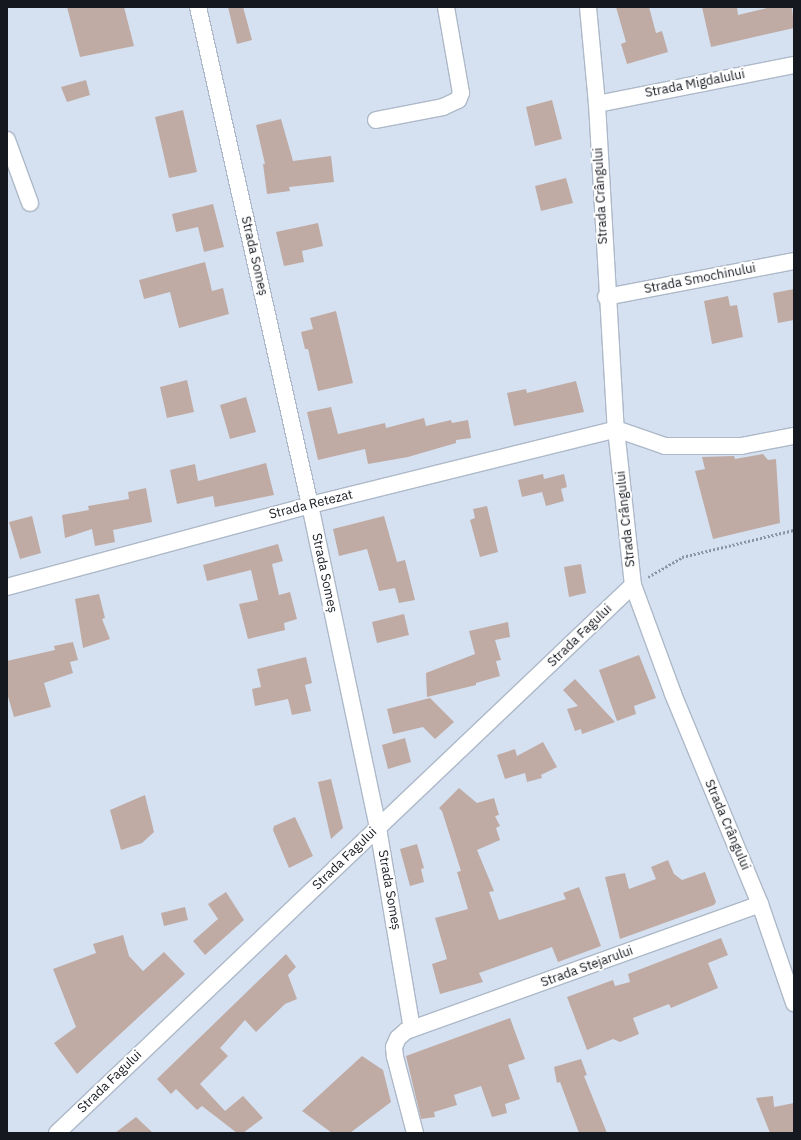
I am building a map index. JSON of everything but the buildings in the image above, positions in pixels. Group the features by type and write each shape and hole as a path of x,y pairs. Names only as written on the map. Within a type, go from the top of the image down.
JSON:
{"street":[{"name":"Strada Someș","path":"198,7 310,505 378,828 412,1028"},
{"path":"376,120 443,107 458,100 461,93 446,7"},
{"name":"Strada Crângului","path":"588,7 597,104 606,297 616,429 633,585 673,694 760,904 794,1003"},
{"name":"Strada Migdalului","path":"597,104 794,65"},
{"path":"7,140 30,203"},
{"name":"Strada Smochinului","path":"606,297 794,261"},
{"name":"Strada Retezat","path":"7,587 310,505 616,429"},
{"path":"616,429 665,446 741,446 794,436"},
{"name":"Strada Fagului","path":"57,1133 633,585"},
{"name":"Strada Stejarului","path":"412,1028 441,1020 760,904"},
{"path":"412,1028 398,1038 394,1047 415,1133"}],"path":[{"path":"633,585 682,557 794,530"}]}
